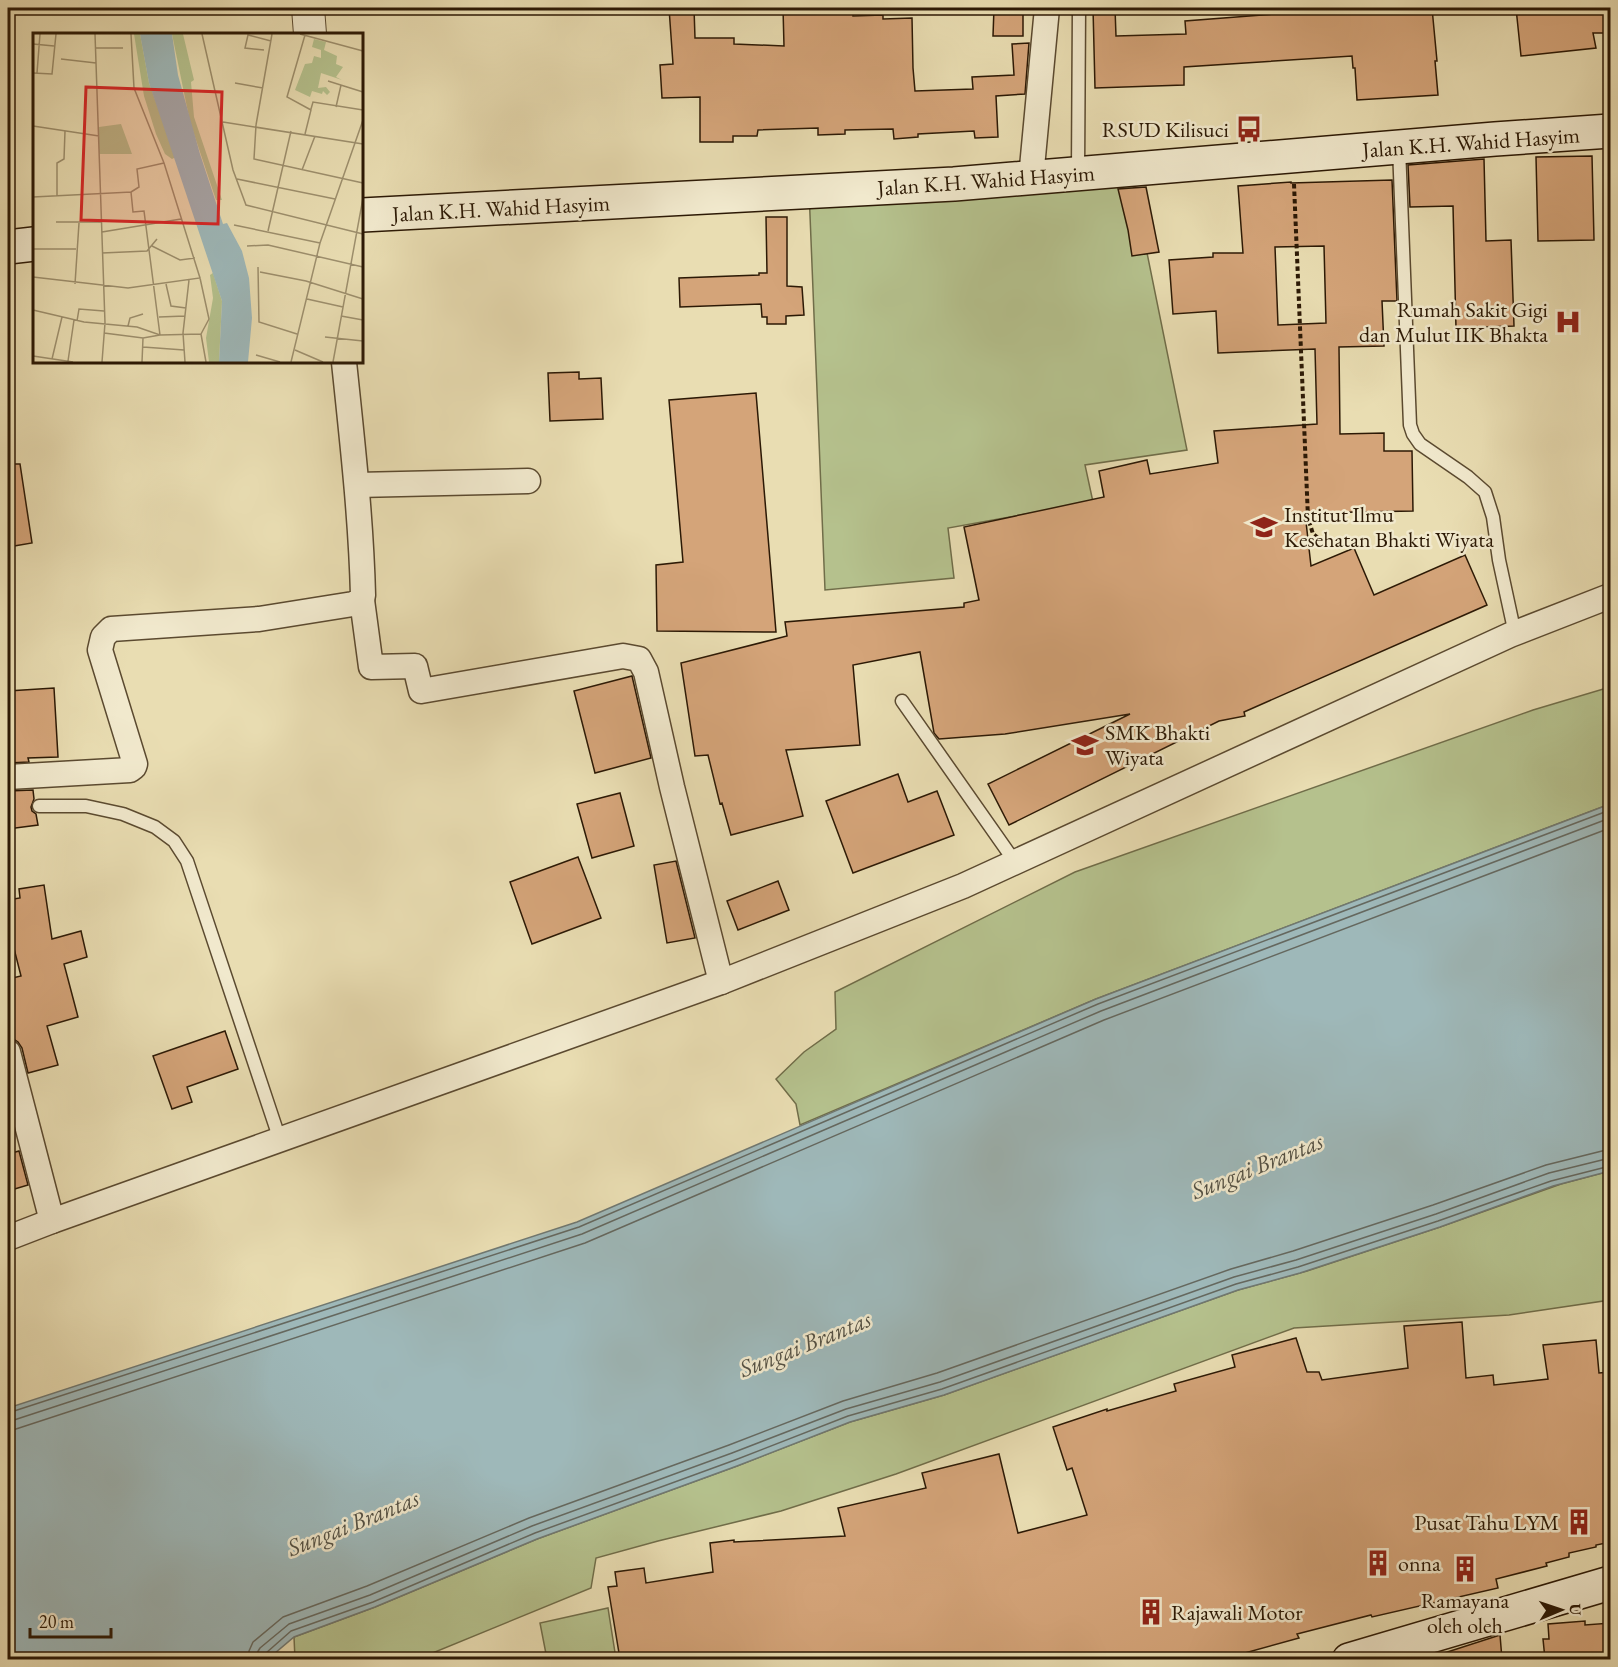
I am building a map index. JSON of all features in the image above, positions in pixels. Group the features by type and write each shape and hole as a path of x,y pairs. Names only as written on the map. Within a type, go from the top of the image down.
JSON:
{"main road":[{"name":"Jalan K.H. Wahid Hasyim","path":"363,215 954,184 1611,131"},
{"path":"8,247 33,244"},
{"path":"1349,1659 1611,1583"}],"street":[{"path":"308,8 310,33"},
{"path":"1031,177 1047,8"},
{"path":"344,363 362,551 362,600 371,667 415,666 422,691 623,656 639,659 646,672 672,787 722,982"},
{"path":"357,485 528,481"},
{"path":"8,1238 722,982 963,886 1515,634 1611,596"},
{"path":"8,777 130,770 134,767 100,650 103,637 111,629 259,619 353,604 362,600"},
{"path":"8,1052 52,1221"}],"lane":[{"path":"1078,174 1079,8"},
{"path":"1398,147 1410,425 1413,435 1420,444 1485,492 1493,517 1498,560 1515,634"},
{"path":"902,701 1015,862"},
{"path":"39,806 86,806 123,814 155,827 174,842 187,861 280,1140"}],"path":[{"path":"1293,156 1308,518 1314,534 1321,540 1367,541"}],"green space":[{"path":"1131,174 1187,450 1085,465 1093,502 948,528 954,578 825,590 809,190"},
{"path":"1610,687 1610,804 1096,999 800,1125 796,1104 776,1079 804,1052 836,1029 835,992 1075,872 1533,710"},
{"path":"1610,1171 1610,1300 1509,1315 1294,1328 896,1474 781,1511 596,1558 591,1588 418,1659 295,1659 294,1637 375,1607 537,1539 850,1422 944,1395 1238,1290 1307,1271 1561,1184"},
{"path":"608,1608 616,1659 547,1659 540,1623"}],"water":[{"name":"Sungai Brantas","path":"1610,804 1610,1171 1553,1186 1440,1227 1300,1273 1238,1290 944,1395 850,1422 537,1539 375,1607 294,1637 268,1659 8,1659 8,1408 577,1222 1096,999"}],"building":[{"path":"669,8 694,8 695,38 734,38 734,44 784,46 783,8 853,9 853,16 883,15 883,19 912,18 915,91 973,89 972,77 1014,75 1012,44 1029,43 1025,94 996,96 998,137 975,138 974,131 918,134 918,137 894,139 893,129 845,130 845,134 818,135 818,128 758,130 757,136 733,136 733,142 700,142 700,97 662,98 660,65 673,64"},
{"path":"994,8 1023,8 1023,36 993,36"},
{"path":"1093,8 1115,8 1116,36 1186,34 1185,21 1313,11 1312,8 1432,8 1438,95 1357,100 1352,56 1184,67 1184,85 1095,88"},
{"path":"1516,8 1611,8 1611,33 1593,33 1596,48 1521,56"},
{"path":"1592,156 1594,240 1538,241 1536,157"},
{"path":"1484,159 1486,241 1511,240 1514,326 1456,328 1453,206 1410,207 1408,165"},
{"path":"1392,180 1397,301 1382,301 1384,346 1339,347 1340,434 1384,433 1384,451 1412,451 1413,511 1305,513 1311,566 1354,548 1374,595 1465,555 1487,605 1244,712 1245,716 1219,721 1009,825 988,784 1130,714 1005,734 939,739 934,733 920,652 853,665 860,745 786,750 803,816 731,835 722,803 720,804 708,755 695,756 681,663 787,636 785,622 964,607 964,603 979,600 964,527 1104,497 1099,471 1147,460 1150,474 1218,463 1214,431 1317,424 1315,349 1218,353 1216,311 1173,314 1169,260 1213,257 1213,253 1243,253 1238,186","holes":["1324,246 1326,323 1278,325 1275,247"]},
{"path":"1146,187 1159,252 1132,256 1118,189"},
{"path":"766,217 787,217 787,286 802,287 804,315 786,316 786,324 767,324 767,317 762,317 761,304 680,307 679,278 767,273"},
{"path":"579,372 579,379 601,378 603,419 550,421 548,373"},
{"path":"756,393 776,632 657,631 656,565 683,562 669,400"},
{"path":"8,464 20,464 32,543 8,547"},
{"path":"632,676 651,758 595,773 574,691"},
{"path":"54,688 58,757 28,758 29,762 8,763 8,691"},
{"path":"898,774 908,802 937,791 954,835 853,873 826,801"},
{"path":"33,790 34,799 31,807 36,814 38,825 8,829 8,791"},
{"path":"620,793 634,846 592,858 577,804"},
{"path":"578,857 601,918 532,944 510,882"},
{"path":"676,861 695,938 667,943 654,865"},
{"path":"778,881 789,910 738,930 727,901"},
{"path":"44,885 52,939 81,931 87,957 64,964 78,1017 47,1026 58,1065 28,1073 22,1048 18,1042 8,1038 8,979 21,976 8,925 8,900 20,898 19,889"},
{"path":"225,1031 238,1069 187,1087 192,1102 172,1109 153,1056"},
{"path":"19,1151 28,1185 8,1191 8,1154"},
{"path":"1462,1322 1466,1378 1493,1375 1494,1385 1548,1379 1543,1345 1596,1340 1599,1373 1611,1372 1611,1542 1569,1553 1569,1557 1546,1563 1547,1566 1496,1579 1498,1588 1372,1617 1371,1615 1297,1634 1299,1638 1223,1659 620,1659 608,1587 617,1586 615,1572 644,1568 646,1583 713,1572 710,1543 845,1536 838,1508 926,1488 922,1473 999,1454 1018,1533 1087,1515 1072,1468 1067,1470 1053,1427 1107,1409 1107,1411 1176,1391 1174,1384 1235,1367 1232,1355 1296,1338 1307,1372 1319,1372 1322,1380 1408,1368 1404,1326"},
{"path":"1585,1621 1585,1625 1611,1623 1611,1659 1545,1659 1543,1639 1549,1639 1548,1624"},
{"path":"1500,1635 1502,1659 1439,1659 1438,1655"}],"place":[{"name":"RSUD Kilisuci","path":"1249,129"},
{"name":"Rumah Sakit Gigi dan Mulut IIK Bhakta","path":"1568,322"},
{"name":"Institut Ilmu Kesehatan Bhakti Wiyata","path":"1264,527"},
{"name":"SMK Bhakti Wiyata","path":"1085,745"},
{"name":"Pusat Tahu LYM","path":"1579,1522"},
{"name":"onna","path":"1378,1563"},
{"name":"Ramayana oleh oleh","path":"1465,1569"},
{"name":"Rajawali Motor","path":"1151,1612"}]}
